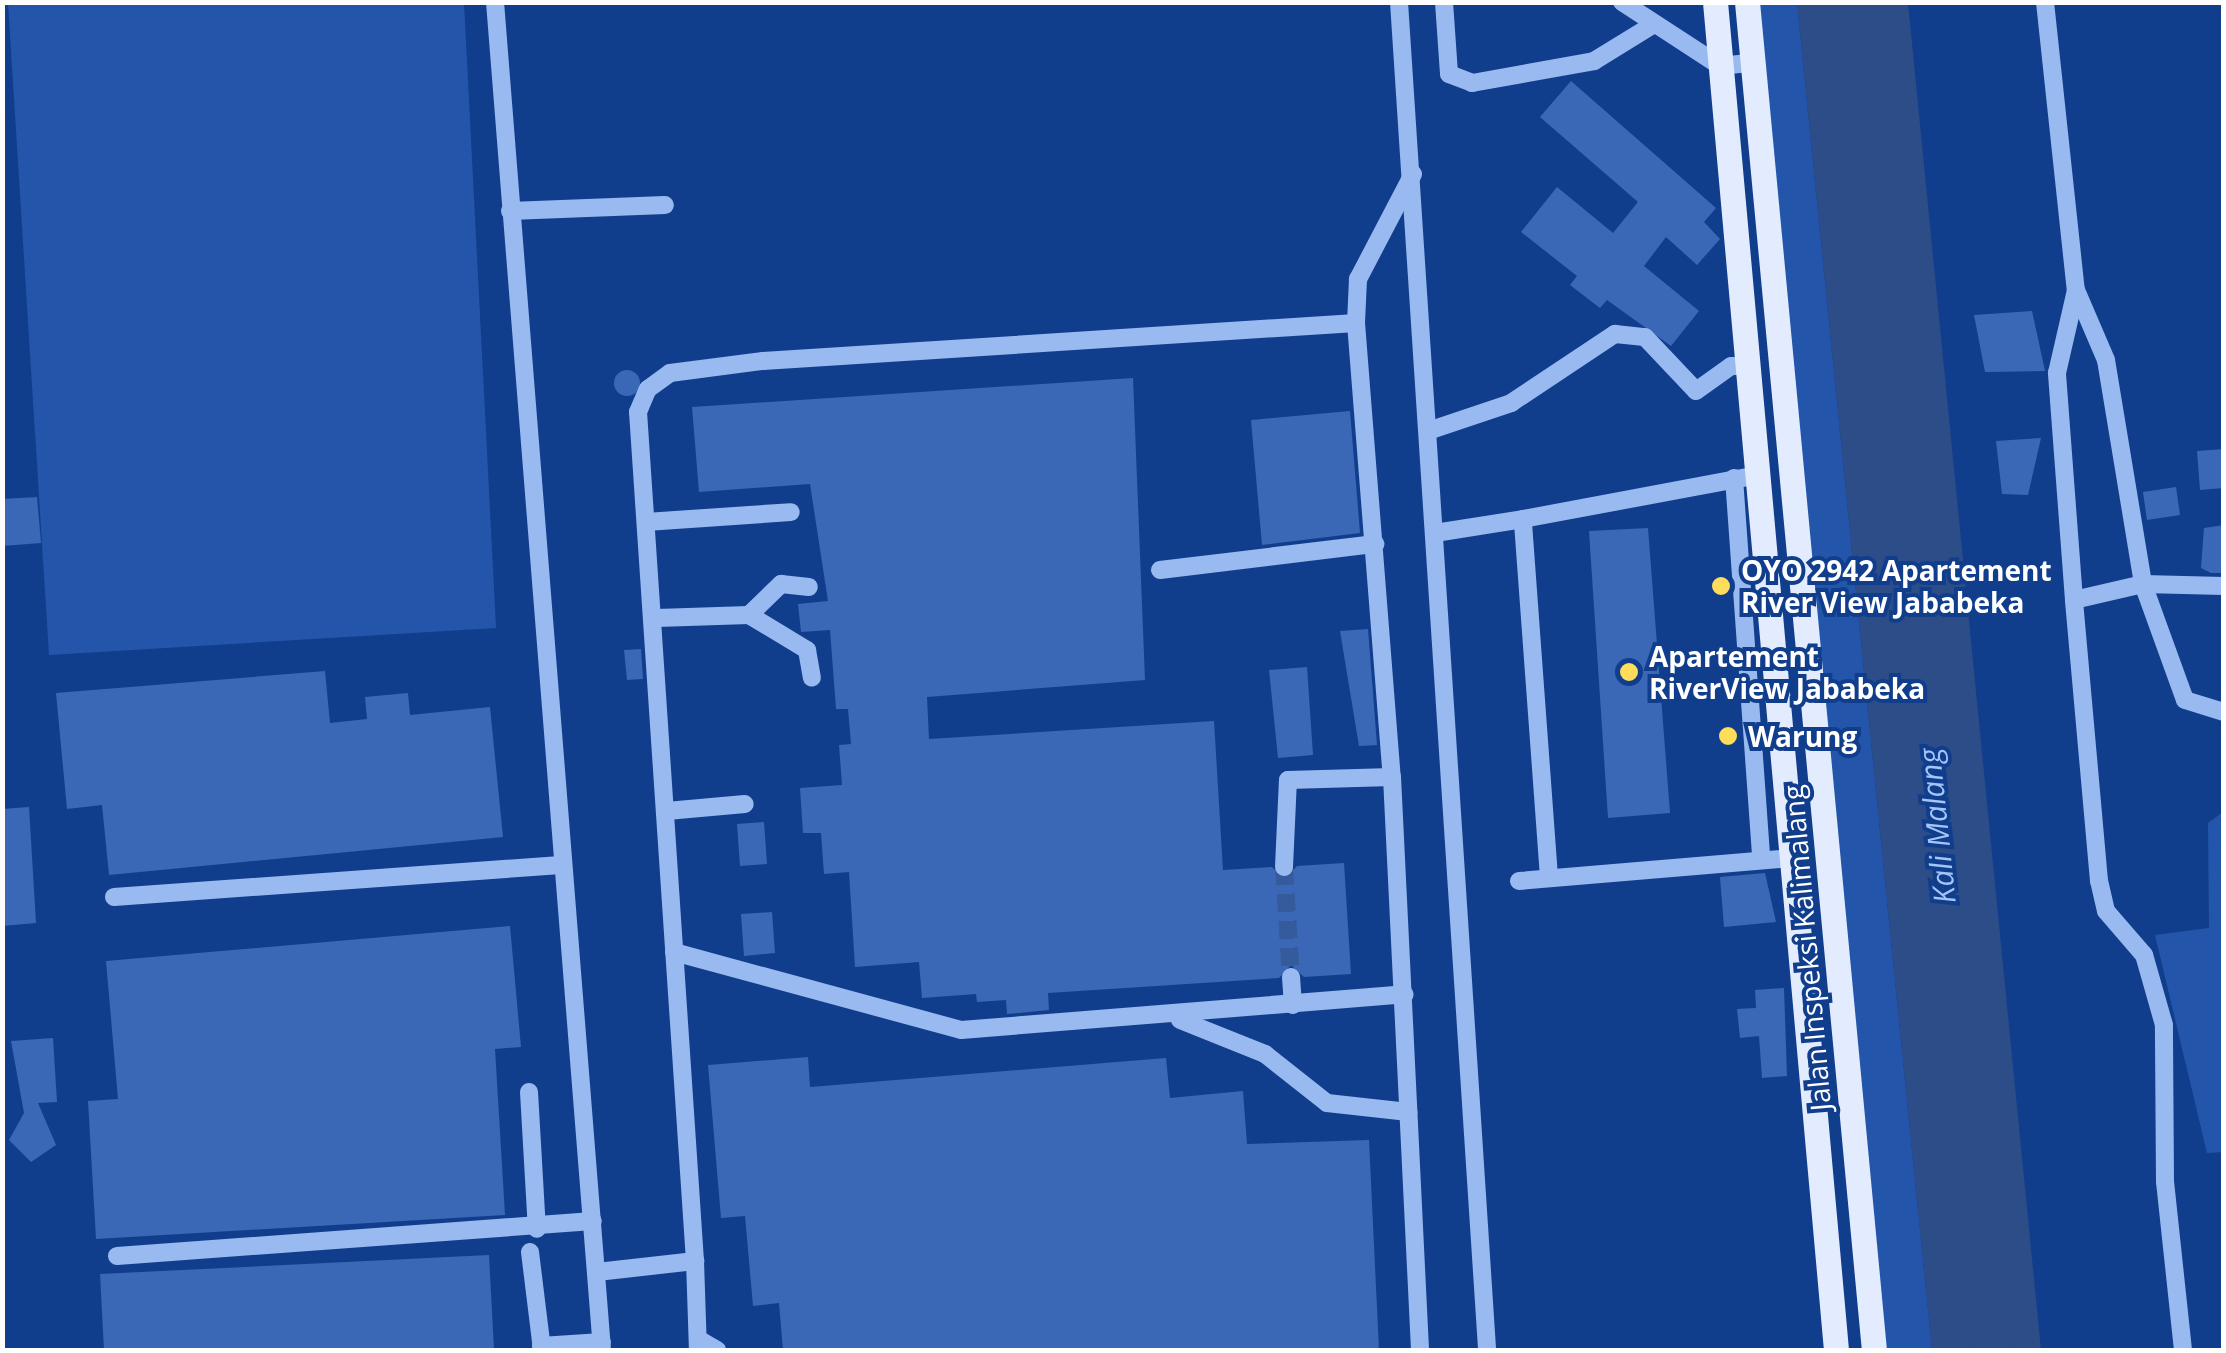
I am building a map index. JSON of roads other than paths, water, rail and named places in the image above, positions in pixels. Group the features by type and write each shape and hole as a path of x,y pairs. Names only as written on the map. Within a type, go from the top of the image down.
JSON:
{"main road":[{"name":"Jalan Inspeksi Kalimalang","path":"1715,2 1749,366 1746,477 1791,858 1836,1350"},
{"name":"Jalan Inspeksi Kalimalang","path":"1746,2 1874,1350"}],"street":[{"path":"494,2 602,1346 542,1348 530,1252"},
{"path":"1400,2 1487,1350"},
{"path":"1444,2 1449,74 1472,83 1594,61 1651,26"},
{"path":"1622,2 1651,26 1720,66 1752,63"},
{"path":"2046,2 2076,290 2106,360 2144,584 2185,700 2224,712"},
{"path":"1412,174 1358,280 1356,322 1392,777 1420,1350"},
{"path":"510,211 665,205"},
{"path":"2076,290 2057,373 2099,882 2106,910 2144,955 2164,1026 2164,1182 2183,1350"},
{"path":"717,1350 698,1345 657,618 638,412 670,373 1356,322"},
{"path":"1428,431 1511,403 1615,334 1645,337 1696,391 1731,366 1749,366"},
{"path":"1434,533 1746,477 1761,860"},
{"path":"646,522 791,512"},
{"path":"1522,519 1549,877"},
{"path":"1160,570 1375,544"},
{"path":"749,615 781,584 810,587"},
{"path":"2074,600 2144,584 2224,586"},
{"path":"657,618 749,615 807,650 812,678"},
{"path":"1284,866 1280,795 1288,780 1392,777"},
{"path":"667,811 745,804"},
{"path":"1519,881 1791,858"},
{"path":"114,897 561,865"},
{"path":"674,952 939,1028 1174,1017 1404,994"},
{"path":"1291,977 1293,1005"},
{"path":"1174,1017 1265,1054 1327,1103 1409,1112"},
{"path":"530,1092 536,1229"},
{"path":"117,1256 536,1229 592,1220"},
{"path":"598,1272 695,1261"}],"water":[{"path":"1797,3 1908,3 2041,1350 1932,1350"}],"waterway":[{"name":"Kali Malang","path":"1857,2 1879,232"},
{"name":"Kali Malang","path":"1956,1012 1989,1350"}],"tunnel":[{"path":"1284,867 1291,977"}],"place":[{"name":"OYO 2942 Apartement River View Jababeka","path":"1721,586"},
{"name":"Apartement RiverView Jababeka","path":"1629,672"},
{"name":"Warung","path":"1728,736"}]}
